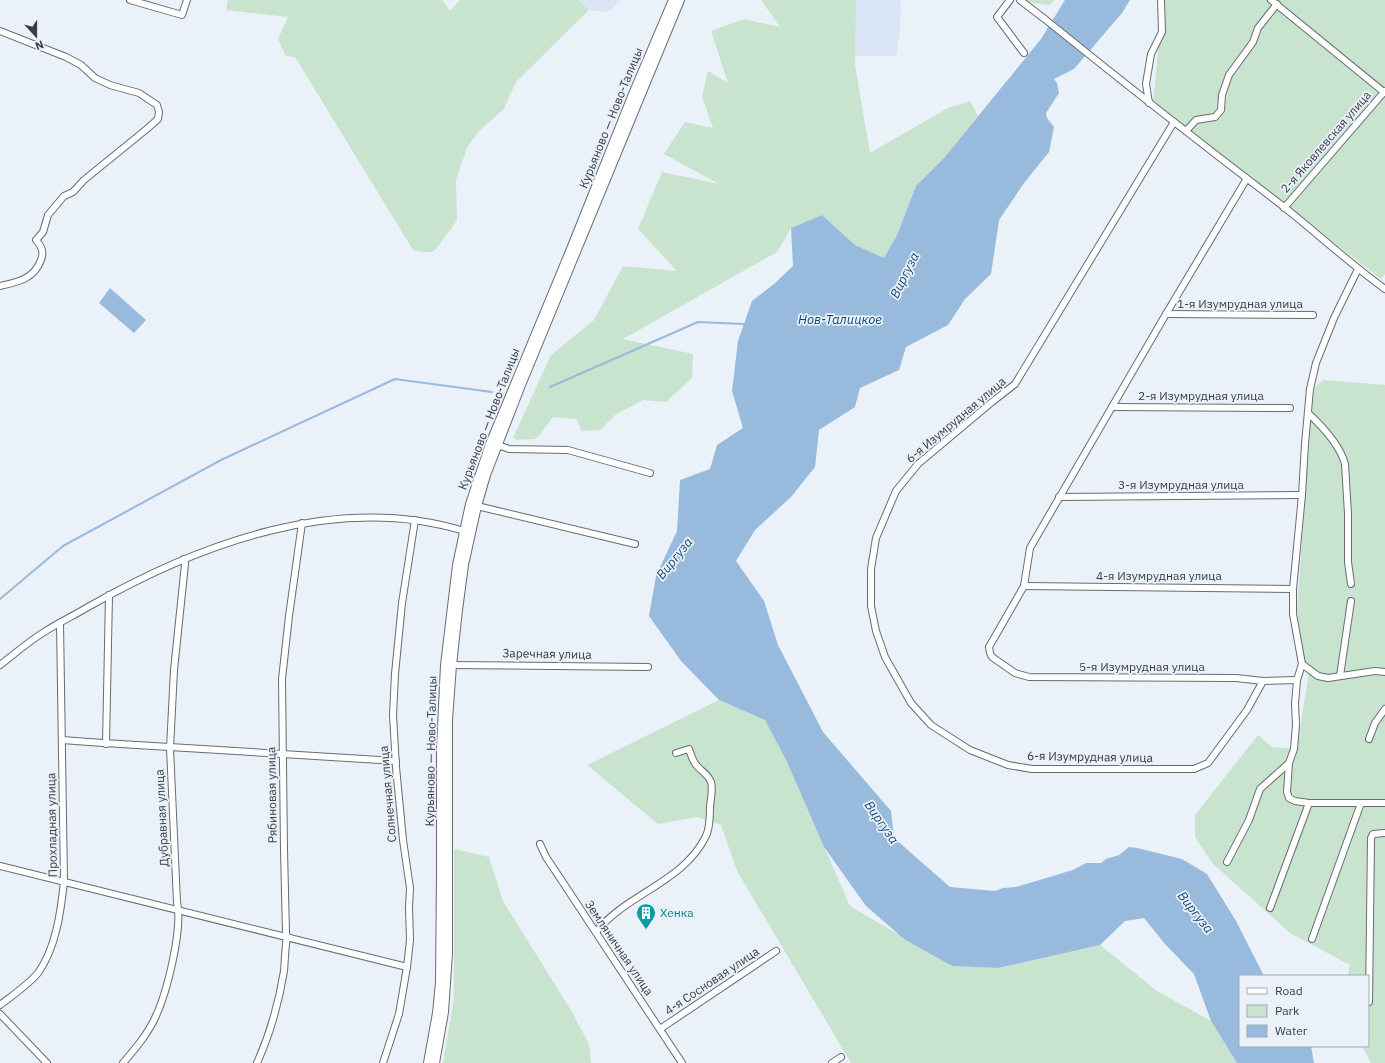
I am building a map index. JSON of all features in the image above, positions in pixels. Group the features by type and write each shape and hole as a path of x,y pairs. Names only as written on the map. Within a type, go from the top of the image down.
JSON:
{"main road":[{"name":"Курьяново — Ново-Талицы","path":"428,1063 435,1028 440,984 441,734 448,665 452,602 470,504 490,444 673,0"},
{"name":"Курьяново — Ново-Талицы","path":"435,1063 444,1012 448,953 448,665 464,565 477,506 486,475 498,445 680,0"}],"street":[{"path":"130,0 182,15 187,0"},
{"path":"1010,0 997,17 1024,53"},
{"path":"1020,0 1385,289"},
{"path":"1149,103 1146,84 1151,54 1162,32 1161,0"},
{"path":"1186,131 1196,120 1215,117 1221,110 1222,95 1229,74 1253,42 1258,28 1274,2 1385,92"},
{"path":"0,31 66,57 81,65 95,78 110,85 139,93 157,105 159,112 158,119 84,180 74,192 64,196 48,215 42,232 36,240 42,247 42,257 38,268 30,277 17,283 0,286"},
{"name":"2-я Яковлевская улица","path":"1284,208 1385,92"},
{"name":"6-я Изумрудная улица","path":"1174,122 1015,384 918,464 896,492 876,538 871,569 871,606 876,631 885,657 911,703 930,725 970,750 1008,765 1032,768 1194,769 1208,763 1247,710 1263,681"},
{"path":"1024,586 1030,548 1246,180"},
{"path":"1358,269 1334,318 1316,363 1310,389 1293,589 1293,614 1302,664 1297,680 1294,749 1289,762 1286,792 1289,798 1295,801 1309,803 1385,803"},
{"name":"1-я Изумрудная улица","path":"1166,314 1313,315"},
{"name":"2-я Изумрудная улица","path":"1112,407 1290,408"},
{"path":"1308,413 1325,429 1344,456 1346,464 1348,514 1348,562 1351,584"},
{"path":"498,445 509,449 568,450 650,473"},
{"name":"3-я Изумрудная улица","path":"1060,497 1302,495"},
{"path":"477,506 635,544"},
{"path":"0,665 41,634 109,595 146,576 184,559 276,529 302,523 362,518 415,520 464,531"},
{"name":"Солнечная улица","path":"383,1063 399,1014 410,940 410,888 396,761 393,716 395,674 402,602 415,520"},
{"name":"Рябиновая улица","path":"257,1063 264,1046 278,999 284,971 287,937 285,903 282,679 302,523"},
{"name":"Дубравная улица","path":"123,1063 148,1030 161,1002 175,946 179,910 177,902 170,748 174,670 185,564 184,559"},
{"name":"5-я Изумрудная улица","path":"1024,586 989,647 992,657 1015,673 1029,677 1236,678 1263,681 1297,680"},
{"name":"4-я Изумрудная улица","path":"1024,586 1293,589"},
{"path":"106,744 109,595"},
{"path":"1340,676 1351,601"},
{"name":"Прохладная улица","path":"0,1005 21,989 38,973 50,949 61,910 64,882 60,623"},
{"path":"1302,664 1318,676 1328,678 1375,671 1385,672"},
{"name":"Заречная улица","path":"448,665 648,667"},
{"path":"1370,739 1375,723 1385,708"},
{"path":"62,740 106,744 283,753 396,761"},
{"path":"596,932 610,916 661,882 687,862 696,853 706,835 710,813 712,782 706,773 702,772 695,765 689,749 676,753"},
{"path":"1227,862 1249,820 1260,789 1289,762"},
{"path":"1270,908 1309,803"},
{"path":"1312,939 1361,803"},
{"path":"1369,1002 1371,838 1374,834 1385,833"},
{"name":"Земляничная улица","path":"540,844 546,857 682,1063"},
{"path":"0,866 407,967"},
{"name":"4-я Сосновая улица","path":"660,1029 776,951"},
{"path":"0,1014 47,1063"},
{"path":"832,1063 841,1057"}],"shaded area":[{"path":"579,0 621,0 608,12 589,10"},
{"path":"856,0 901,0 900,31 896,56 855,56"}],"green space":[{"path":"228,0 442,0 450,11 460,0 579,0 589,10 516,82 503,110 478,132 467,148 456,180 457,220 437,248 432,252 421,252 413,250 295,57 286,56 278,39 288,17 226,10"},
{"path":"761,0 856,0 855,65 870,153 948,108 970,101 978,116 944,158 916,186 897,235 884,258 855,245 822,215 791,228 777,252 623,339 693,354 692,378 666,402 643,400 615,415 600,430 582,431 576,419 553,417 535,439 517,440 513,438 551,355 594,320 623,266 677,271 638,229 662,172 719,184 664,154 685,122 713,128 702,97 708,71 728,83 711,31 744,19 780,27"},
{"path":"1024,0 1054,0 1050,5 1026,2"},
{"path":"1163,0 1385,0 1385,274 1381,279 1153,104"},
{"path":"1323,380 1385,385 1385,1063 1371,1063 1363,1047 1369,1047 1369,975 1348,975 1350,965 1290,933 1213,864 1195,837 1195,815 1258,735 1272,747 1297,749 1309,671 1302,652 1297,610 1313,389"},
{"path":"719,700 765,720 787,762 850,906 952,966 998,968 1100,945 1157,991 1211,1021 1237,1063 851,1063 737,871 721,825 697,817 658,824 587,765"},
{"path":"454,849 489,857 503,901 572,1012 589,1044 591,1063 443,1063 454,998"}],"water":[{"name":"Нов-Талицкое","path":"1065,0 1130,0 1122,13 1074,69 1054,79 1057,83 1059,93 1046,113 1047,118 1054,127 1049,152 1024,183 999,220 991,274 965,299 948,325 906,347 899,370 860,388 855,407 819,430 815,467 791,497 755,530 736,561 764,601 778,645 823,732 891,811 894,838 950,887 995,891 1003,888 1016,887 1073,870 1086,863 1101,863 1106,859 1119,855 1129,847 1182,859 1207,874 1236,921 1263,975 1239,975 1239,1047 1311,1047 1314,1063 1237,1063 1211,1021 1194,974 1165,944 1144,918 1125,921 1100,945 998,968 952,966 904,939 866,906 824,847 787,762 765,720 719,700 681,661 649,616 656,576 677,531 680,480 710,469 717,445 743,428 732,391 738,341 752,301 774,284 793,266 791,228 822,215 855,245 884,258 897,235 916,186 944,158 1041,39"},
{"path":"110,288 146,320 134,333 99,303"}],"waterway":[{"path":"550,387 698,322 745,325"},
{"path":"0,599 63,546 221,460 395,379 492,392"}],"place":[{"name":"Хенка","path":"646,930"}],"water label":[{"name":"Виргуза","path":"904,275"},
{"name":"Виргуза","path":"674,558"},
{"name":"Виргуза","path":"882,822"},
{"name":"Виргуза","path":"1196,912"}]}
